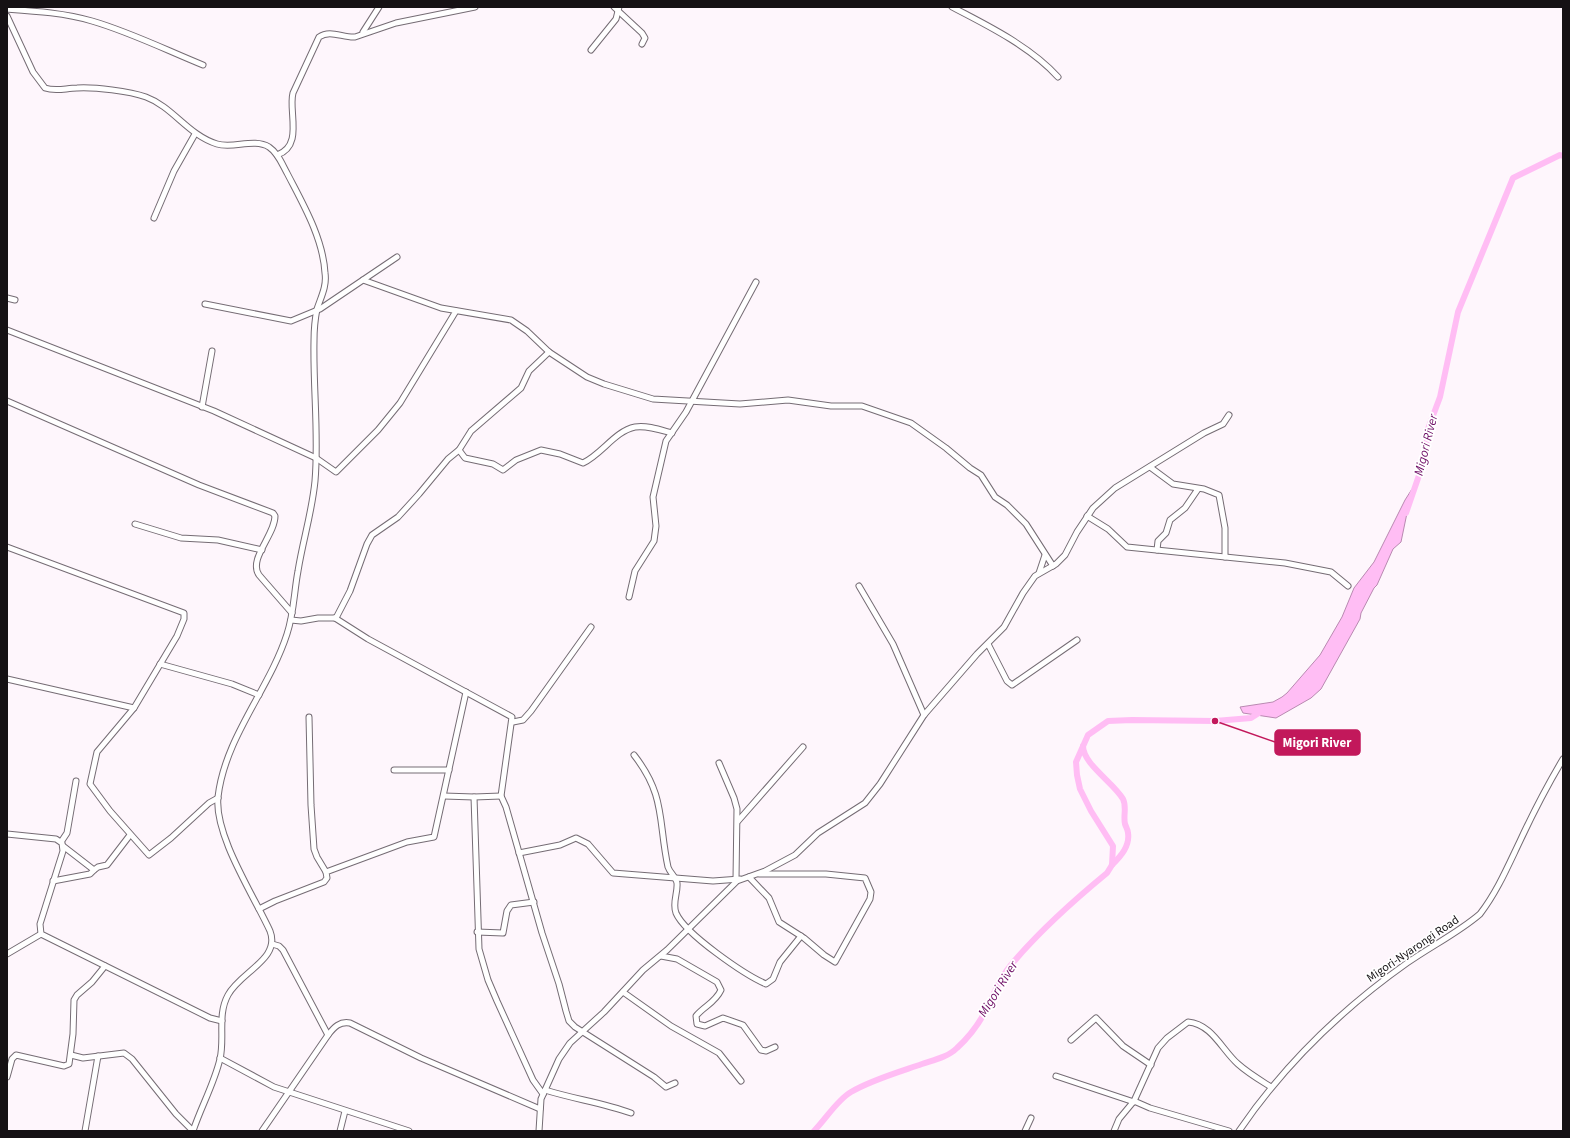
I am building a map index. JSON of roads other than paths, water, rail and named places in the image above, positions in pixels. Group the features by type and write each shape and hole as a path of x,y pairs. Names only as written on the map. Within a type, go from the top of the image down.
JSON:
{"street":[{"path":"360,34 369,24 379,7"},
{"path":"277,155 284,152 291,139 294,121 292,96 319,37 329,33 348,38 396,23 475,7"},
{"path":"614,7 619,10 642,33 645,38 642,44"},
{"path":"952,7 1013,41 1039,59 1058,77"},
{"path":"7,9 66,16 91,21 132,35 203,65"},
{"path":"591,50 613,24 619,10"},
{"path":"7,16 33,72 45,88 55,90 88,88 144,96 165,108 195,134 220,145 235,146 260,144 271,148 277,155 298,194 319,244 326,280 317,311 314,341 316,458 311,512 299,564 291,620 284,643 245,718 224,772 218,798 221,820 229,847 272,935 272,944 266,957 238,980 230,990 225,1000 220,1058 193,1131 176,1114 128,1055 122,1052 83,1058 71,1055"},
{"path":"154,218 174,171 195,134"},
{"path":"205,304 287,321 317,311 397,257"},
{"path":"363,280 425,303 456,311 511,320 526,331 549,352 584,375 604,384 653,399 745,404 788,400 831,406 862,406 911,424 946,448 981,475 994,496 1007,505 1026,524 1053,566"},
{"path":"629,597 635,571 654,542 656,526 653,497 666,441 692,401 756,282"},
{"path":"7,298 15,300"},
{"path":"7,330 202,406 316,458 337,472 375,434 400,403 456,311"},
{"path":"202,406 212,351"},
{"path":"335,618 356,579 369,539 378,530 398,517 448,459 459,450 471,432 523,386 529,371 549,352"},
{"path":"7,401 199,485 273,513 275,516 274,524 256,563 256,571 292,613"},
{"path":"1039,573 1053,566 1065,555 1087,516 1093,508 1115,488 1204,433 1223,424 1229,415"},
{"path":"459,450 465,458 493,464 503,470 516,460 540,450 560,454 583,462 618,436 636,427 672,433"},
{"path":"1150,467 1173,484 1220,495 1224,528 1224,557"},
{"path":"1157,550 1158,541 1166,533 1170,520 1185,508 1198,489"},
{"path":"1087,516 1108,529 1127,547 1285,563 1325,570 1331,572 1348,586"},
{"path":"135,524 181,538 218,540 262,550"},
{"path":"7,547 184,612 185,617 179,631 134,708 97,752 90,784 130,835 149,855 171,838 209,803 218,798"},
{"path":"539,1131 540,1109 544,1092 562,1054 643,970 661,956 725,892 737,882 759,874 795,855 818,833 865,803 874,792 924,715 977,654 1004,627 1023,594 1039,573 1045,555"},
{"path":"858,586 894,644 924,715"},
{"path":"291,620 301,621 318,618 335,618 368,639 513,719 508,737 501,796 506,807 568,1017 573,1025 582,1032 666,1086 675,1083"},
{"path":"513,722 523,720 531,711 592,627"},
{"path":"988,644 1007,681 1012,685 1077,640"},
{"path":"160,664 232,684 258,695"},
{"path":"7,679 134,708"},
{"path":"326,872 407,842 434,837 466,692"},
{"path":"260,909 275,901 325,882 327,878 326,872 316,857 314,849 311,805 309,717"},
{"path":"738,821 803,747"},
{"path":"634,755 648,774 657,796 663,822 668,866 677,882 675,911 687,929 728,961 768,984 773,979 783,959 801,936"},
{"name":"Migori-Nyarongi Road","path":"1239,1131 1271,1087 1327,1027 1361,997 1408,962 1480,914 1489,904 1529,822 1563,759"},
{"path":"719,763 734,798 738,821 736,879"},
{"path":"394,770 449,770"},
{"path":"41,934 40,924 62,844 67,833 76,781"},
{"path":"444,796 501,796"},
{"path":"474,797 477,932 479,949 488,980 533,1080 544,1092 589,1102 611,1105 631,1113"},
{"path":"7,834 56,839 94,870"},
{"path":"53,881 90,874 98,867 107,866 130,835"},
{"path":"519,852 560,845 576,838 590,846 613,873 710,881 743,879"},
{"path":"749,877 769,898 777,921 801,936 824,956 835,962 870,899 871,892 867,880 862,877 826,874 759,874"},
{"path":"477,932 503,933 507,911 511,905 534,902"},
{"path":"7,954 41,934"},
{"path":"41,934 210,1018 222,1021"},
{"path":"272,944 279,946 283,950 328,1035"},
{"path":"661,956 677,959 717,982 721,987 720,993 712,1003 696,1016 697,1024 705,1026 721,1019 727,1019 744,1026 761,1050 766,1051 775,1047"},
{"path":"7,1077 15,1055 64,1066 69,1064 76,997 92,982 105,966"},
{"path":"623,992 671,1026 719,1053 741,1081"},
{"path":"1071,1040 1096,1018 1123,1046 1151,1065"},
{"path":"1114,1131 1119,1119 1134,1102 1155,1053 1164,1040 1183,1025 1190,1022 1216,1038 1236,1063 1271,1087"},
{"path":"262,1131 328,1035 338,1024 350,1023 415,1055 540,1109"},
{"path":"84,1131 98,1056"},
{"path":"220,1058 228,1061 265,1083 345,1111 409,1131"},
{"path":"1056,1076 1150,1108 1229,1131"},
{"path":"340,1131 345,1111"},
{"path":"1025,1131 1031,1118"}],"waterway":[{"name":"Migori River","path":"1406,513 1425,458 1428,429 1440,397 1458,312 1513,178 1560,155 1563,156"},
{"name":"Migori River","path":"814,1131 836,1105 851,1092 876,1080 941,1058 957,1048 969,1036 979,1022 1000,982 1011,965 1057,916 1107,873 1112,865 1113,846 1091,811 1080,789 1077,775 1076,762 1088,735 1108,721 1215,721 1251,718 1262,711"},
{"path":"1083,746 1084,753 1088,760 1119,793 1124,802 1128,842 1122,854 1112,865"}],"place":[{"name":"Migori River","path":"1215,721"}]}
